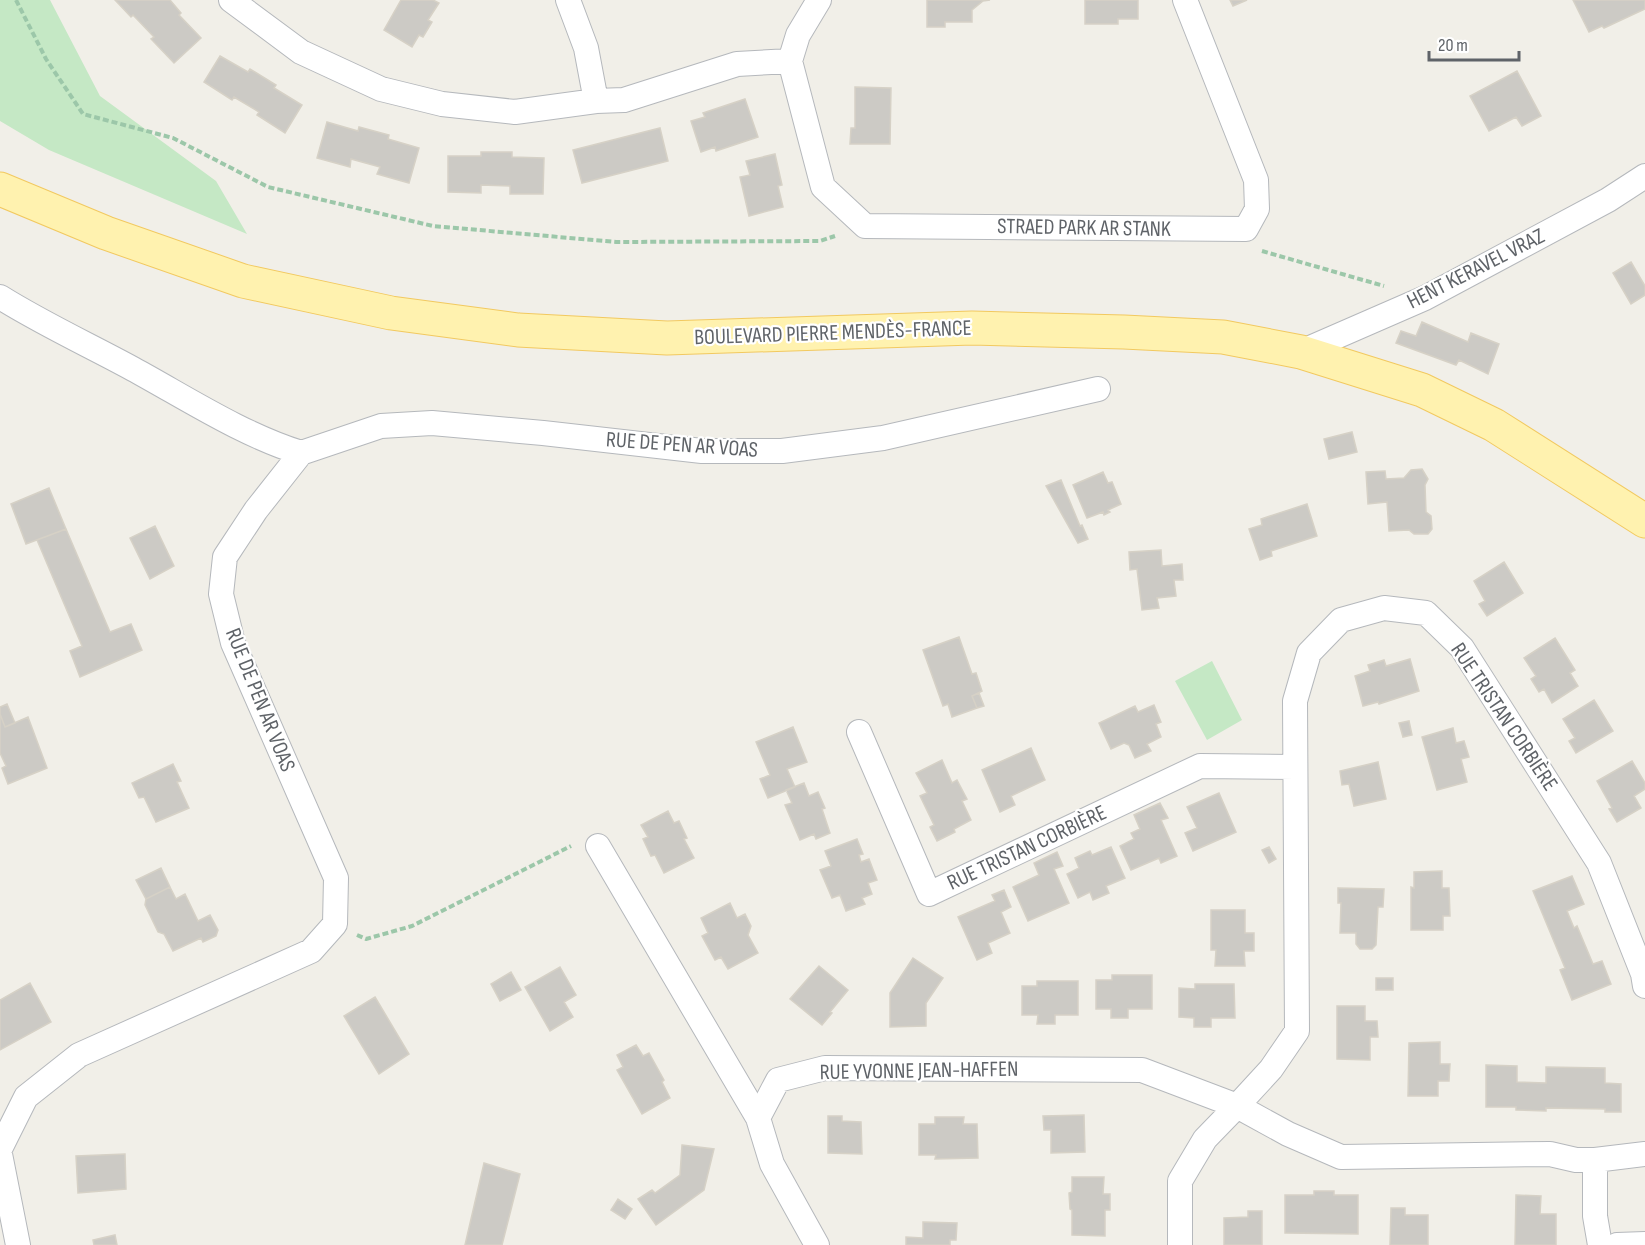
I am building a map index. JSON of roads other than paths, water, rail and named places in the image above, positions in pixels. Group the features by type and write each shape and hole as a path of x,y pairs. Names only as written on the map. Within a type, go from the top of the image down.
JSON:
{"main road":[{"name":"BOULEVARD PIERRE MENDÈS-FRANCE","path":"0,189 106,233 243,281 391,313 518,330 667,338 972,328 1124,332 1223,337 1301,352 1422,390 1494,425 1645,521"}],"street":[{"path":"231,0 301,52 381,89 442,104 515,112 596,101 624,100 737,64 790,61 798,35 819,0"},
{"path":"568,0 586,48 596,101"},
{"name":"STRAED PARK AR STANK","path":"790,61 823,187 865,226 1246,229 1257,209 1256,180 1185,0"},
{"name":"HENT KERAVEL VRAZ","path":"1301,352 1425,298 1608,200 1645,176"},
{"path":"0,297 23,312 132,368 223,420 271,443 301,453"},
{"name":"RUE DE PEN AR VOAS","path":"0,1149 26,1097 79,1055 311,951 335,924 336,878 233,643 221,594 225,557 256,510 301,453 381,426 432,423 702,451 782,451 883,438 1098,388"},
{"name":"RUE TRISTAN CORBIÈRE","path":"1180,1245 1180,1181 1205,1139 1271,1069 1297,1031 1295,701 1309,653 1341,620 1384,608 1426,613 1462,648 1599,863 1643,974 1645,986"},
{"name":"RUE TRISTAN CORBIÈRE","path":"859,732 929,894 1200,766 1294,767"},
{"path":"598,846 758,1118 772,1164 817,1245"},
{"name":"RUE YVONNE JEAN-HAFFEN","path":"758,1118 778,1080 825,1068 1142,1070 1237,1106 1288,1134 1341,1157 1550,1154 1576,1160 1595,1160"},
{"path":"0,1154 18,1245"},
{"path":"1600,1245 1595,1216 1595,1160 1645,1154"},
{"path":"1617,1245 1645,1244"}]}
